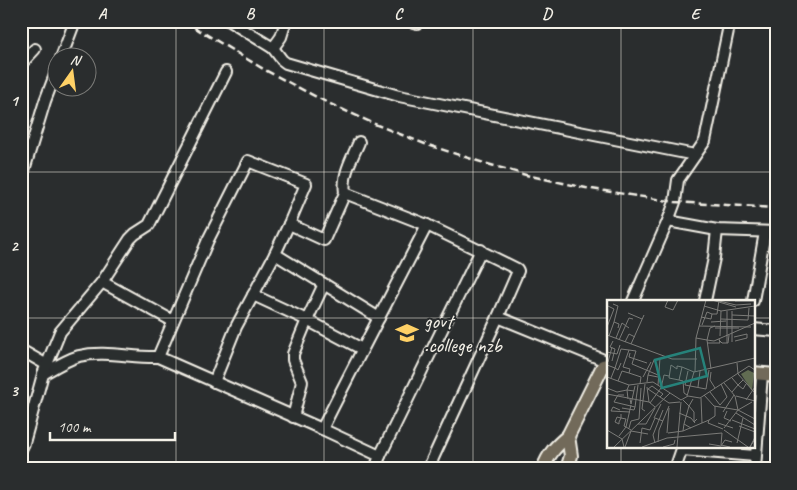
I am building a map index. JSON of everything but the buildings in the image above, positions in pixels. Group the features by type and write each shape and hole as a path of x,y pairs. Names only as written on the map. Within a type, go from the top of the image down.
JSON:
{"main road":[{"path":"543,469 547,458 555,447 568,436 580,409 606,362"},
{"path":"758,373 776,376"},
{"path":"568,436 571,456 568,469"}],"street":[{"path":"65,48 75,21"},
{"path":"230,21 273,48 282,60 292,65 399,96 695,155"},
{"path":"273,48 281,38 286,21"},
{"path":"633,300 668,221 675,202 678,180 705,140 730,21"},
{"path":"21,64 35,49"},
{"path":"21,449 45,369 60,332 102,282 130,239 149,225 226,72"},
{"path":"21,180 24,159 48,93"},
{"path":"289,224 324,240 345,193 346,172 359,142"},
{"path":"158,357 208,240 248,161 306,184 275,254 244,309 214,382"},
{"path":"345,193 427,225 516,267 518,271 428,469"},
{"path":"668,221 717,230 771,232 753,300"},
{"path":"322,429 427,225"},
{"path":"705,300 714,258 717,230"},
{"path":"375,469 481,250"},
{"path":"275,254 379,318"},
{"path":"102,282 173,321"},
{"path":"293,416 302,382 293,360 293,354 324,284"},
{"path":"253,295 307,320 362,349"},
{"path":"498,317 606,362"},
{"path":"754,329 776,331"},
{"path":"21,350 45,369"},
{"path":"45,369 78,357 93,354 119,354 143,358 158,357 380,456"},
{"path":"754,469 758,373"},
{"path":"675,469 683,448 755,456"}],"railway":[{"path":"184,21 265,70 326,102 425,144 484,163 526,175 586,188 675,202 776,208"}],"place":[{"name":"govt .college nzb","path":"407,333"}]}
